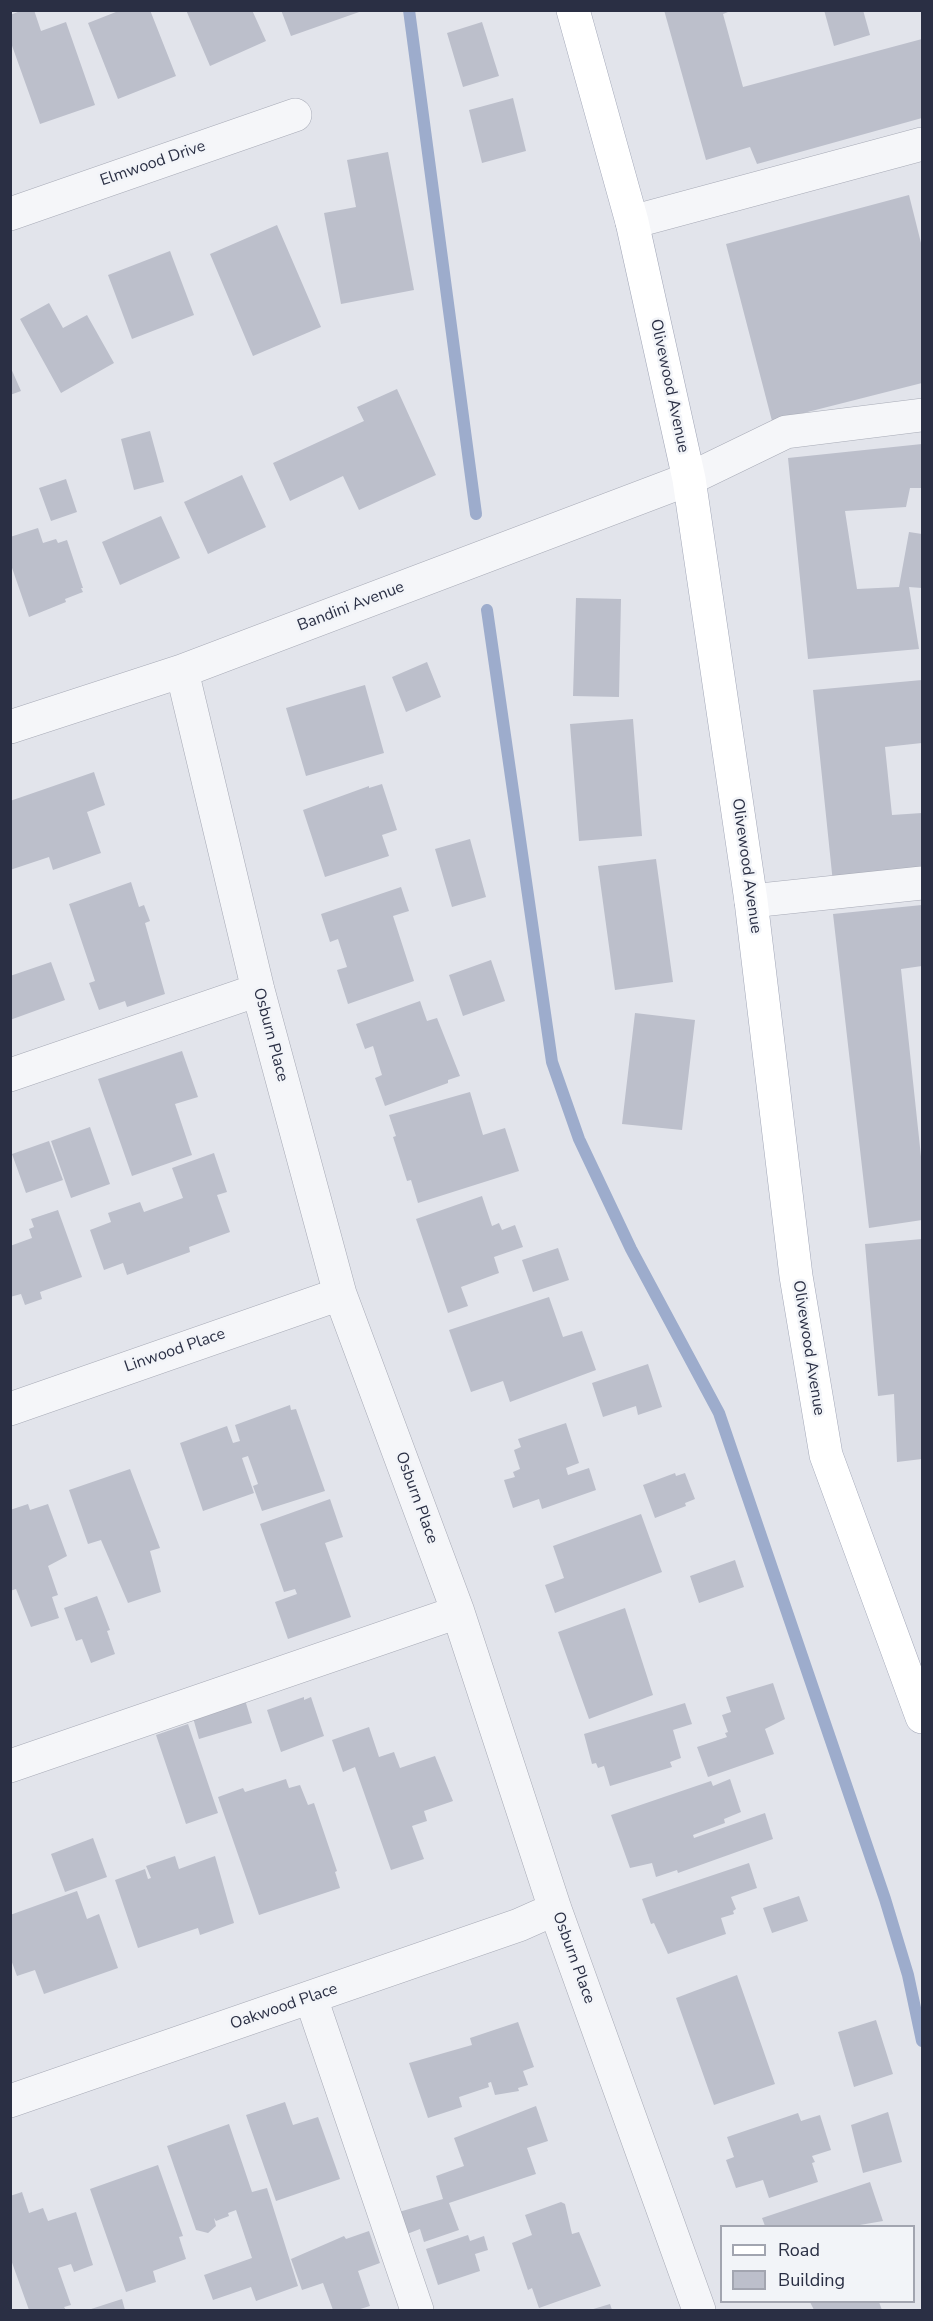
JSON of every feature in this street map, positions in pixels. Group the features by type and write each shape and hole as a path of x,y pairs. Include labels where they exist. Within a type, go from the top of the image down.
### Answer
{"main road":[{"name":"Olivewood Avenue","path":"573,10 632,222 689,479 751,901 796,1276 826,1455 922,1717"}],"street":[{"name":"Elmwood Drive","path":"10,214 295,115"},
{"path":"632,222 922,144"},
{"name":"Bandini Avenue","path":"10,727 182,671 689,479 786,432 922,415"},
{"name":"Osburn Place","path":"182,671 258,990 340,1294 458,1612 555,1909 699,2310"},
{"path":"751,901 922,884"},
{"path":"10,1075 258,990"},
{"name":"Linwood Place","path":"10,1409 340,1294"},
{"path":"10,1766 458,1612"},
{"name":"Oakwood Place","path":"10,2101 519,1925 555,1909"},
{"path":"311,1998 417,2310"}],"building":[{"path":"23,10 34,10 41,31 66,22 95,105 40,124 10,40 10,15"},
{"path":"121,10 150,10 176,76 118,99 88,23"},
{"path":"186,10 252,10 266,41 210,66"},
{"path":"281,10 362,10 362,11 291,36"},
{"path":"664,10 733,10 723,14 743,87 922,39 922,118 757,164 750,147 706,160"},
{"path":"824,10 863,10 870,35 834,46"},
{"path":"482,22 499,76 463,87 447,33"},
{"path":"513,98 526,151 482,163 469,110"},
{"path":"388,152 414,290 341,304 324,213 356,207 347,160"},
{"path":"909,195 922,247 922,383 772,421 726,244"},
{"path":"277,225 321,327 253,356 210,254"},
{"path":"170,251 194,315 132,339 108,275"},
{"path":"49,303 63,328 87,315 114,363 61,393 20,319"},
{"path":"10,366 21,391 10,395"},
{"path":"397,389 436,475 359,510 343,476 290,501 273,463 364,421 357,407"},
{"path":"150,431 164,482 134,490 121,439"},
{"path":"922,444 922,488 910,488 906,507 845,511 857,589 899,587 909,532 922,534 922,588 909,587 919,649 808,659 788,458"},
{"path":"242,475 266,527 208,554 184,502"},
{"path":"66,479 77,512 51,521 39,488"},
{"path":"161,516 180,558 120,585 102,542"},
{"path":"38,528 43,543 56,539 58,543 67,540 83,592 65,599 66,602 29,617 10,562 10,537"},
{"path":"576,598 621,599 619,697 573,696"},
{"path":"427,662 441,697 406,712 392,677"},
{"path":"922,680 922,743 885,747 892,815 922,813 922,871 833,883 813,690"},
{"path":"365,685 384,753 306,776 286,708"},
{"path":"633,719 642,836 579,841 570,724"},
{"path":"94,772 105,805 87,812 101,853 53,870 49,857 10,870 10,801"},
{"path":"382,784 397,830 382,835 389,856 325,877 303,810 369,786 369,788"},
{"path":"470,839 486,897 452,907 435,849"},
{"path":"656,859 673,982 615,990 598,866"},
{"path":"131,882 139,907 144,905 150,921 145,923 165,994 127,1007 125,1001 99,1010 89,983 95,981 69,904"},
{"path":"401,887 409,911 393,916 414,981 348,1004 337,970 347,967 338,939 330,942 321,914"},
{"path":"922,905 922,966 901,969 922,1166 922,1220 869,1228 833,914"},
{"path":"491,960 505,1001 463,1016 449,975"},
{"path":"51,962 65,1000 10,1020 10,976"},
{"path":"420,1001 427,1021 437,1018 460,1076 448,1080 448,1083 385,1106 375,1078 382,1075 373,1046 365,1049 356,1024"},
{"path":"635,1013 695,1020 682,1130 622,1124"},
{"path":"182,1051 198,1097 175,1104 192,1155 132,1176 98,1079"},
{"path":"470,1092 483,1135 505,1128 519,1171 418,1203 411,1180 407,1181 393,1137 396,1136 389,1115"},
{"path":"90,1127 110,1184 71,1198 51,1141"},
{"path":"49,1141 63,1180 26,1193 12,1154"},
{"path":"214,1153 227,1192 217,1195 230,1232 189,1247 190,1252 127,1275 123,1263 104,1270 90,1230 111,1222 108,1213 140,1202 144,1212 183,1198 172,1168"},
{"path":"482,1196 492,1226 499,1223 502,1230 515,1225 523,1247 494,1257 499,1273 461,1287 468,1306 448,1313 416,1219"},
{"path":"58,1210 82,1277 40,1292 42,1299 25,1305 21,1294 10,1297 10,1246 32,1238 29,1229 34,1227 31,1219"},
{"path":"922,1239 922,1459 897,1462 894,1394 878,1396 865,1244"},
{"path":"558,1248 569,1280 533,1292 522,1260"},
{"path":"549,1297 563,1337 582,1331 596,1370 510,1402 503,1381 471,1392 449,1330"},
{"path":"648,1364 662,1407 638,1415 636,1406 603,1417 592,1383"},
{"path":"290,1405 291,1410 296,1409 325,1491 262,1511 253,1486 258,1484 248,1456 242,1458 254,1493 203,1511 180,1443 227,1426 233,1443 240,1441 235,1425"},
{"path":"566,1423 579,1463 566,1468 568,1475 589,1468 596,1490 542,1509 539,1499 513,1508 504,1480 515,1477 513,1472 520,1469 514,1450 521,1447 518,1439"},
{"path":"130,1469 160,1548 150,1551 161,1592 128,1603 101,1540 88,1544 69,1490"},
{"path":"675,1473 676,1476 685,1473 695,1499 685,1503 686,1506 655,1518 643,1485"},
{"path":"330,1499 343,1537 325,1543 351,1617 288,1639 275,1602 297,1594 295,1589 284,1592 260,1524"},
{"path":"28,1504 30,1510 48,1504 67,1556 48,1566 58,1595 52,1597 59,1618 31,1627 16,1589 10,1591 10,1510"},
{"path":"641,1514 662,1572 555,1613 545,1585 564,1578 553,1546"},
{"path":"735,1560 744,1587 699,1603 690,1576"},
{"path":"97,1596 110,1630 107,1631 115,1654 91,1663 82,1639 76,1641 64,1608"},
{"path":"625,1608 653,1695 589,1719 558,1632"},
{"path":"773,1683 785,1719 765,1729 774,1754 708,1777 697,1747 727,1737 725,1733 728,1732 722,1715 731,1712 726,1697"},
{"path":"242,1690 252,1723 199,1739 190,1707"},
{"path":"304,1697 304,1700 311,1697 324,1736 281,1752 267,1710"},
{"path":"685,1703 692,1724 673,1730 681,1758 670,1762 672,1767 610,1786 604,1766 598,1768 596,1763 592,1764 584,1734"},
{"path":"188,1724 218,1813 186,1824 156,1735"},
{"path":"369,1727 379,1757 394,1752 400,1768 435,1756 453,1801 424,1811 427,1821 412,1826 424,1859 391,1870 355,1767 343,1772 332,1740"},
{"path":"286,1779 289,1788 300,1785 308,1805 314,1803 337,1871 335,1872 340,1888 259,1915 218,1797 243,1788 245,1792"},
{"path":"730,1779 741,1812 724,1819 725,1823 693,1835 694,1838 765,1813 773,1839 678,1873 677,1870 656,1877 652,1863 630,1868 611,1815 711,1781 713,1786"},
{"path":"93,1838 107,1877 65,1892 51,1854"},
{"path":"175,1856 179,1869 215,1856 234,1923 200,1935 198,1928 138,1948 115,1880 145,1869 148,1879 151,1878 146,1866"},
{"path":"749,1863 757,1888 731,1897 736,1909 733,1911 734,1914 721,1918 726,1934 668,1954 654,1923 651,1924 642,1899"},
{"path":"77,1891 87,1919 99,1914 118,1968 44,1994 35,1970 17,1976 10,1957 10,1915"},
{"path":"799,1896 808,1921 772,1933 763,1908"},
{"path":"737,1975 775,2084 714,2105 676,1998"},
{"path":"876,2020 893,2074 854,2087 838,2032"},
{"path":"518,2022 534,2067 523,2071 528,2085 518,2088 519,2091 495,2095 491,2082 488,2083 489,2087 459,2097 462,2107 428,2118 409,2063 472,2045 470,2038"},
{"path":"285,2102 293,2125 318,2117 340,2179 276,2201 246,2115"},
{"path":"536,2106 548,2141 527,2148 536,2174 449,2203 459,2230 424,2242 420,2229 407,2234 399,2212 443,2199 436,2176 464,2166 454,2138"},
{"path":"888,2112 902,2162 863,2173 851,2125"},
{"path":"798,2113 801,2121 820,2115 831,2150 812,2156 818,2182 769,2198 763,2180 736,2188 726,2160 734,2157 727,2137"},
{"path":"229,2124 252,2192 267,2188 298,2286 256,2301 251,2287 213,2300 204,2275 252,2258 236,2210 228,2213 229,2216 216,2221 214,2218 216,2226 208,2233 196,2230 167,2146"},
{"path":"158,2165 183,2236 179,2237 186,2259 153,2271 156,2282 126,2292 90,2189"},
{"path":"870,2182 883,2221 860,2225 765,2225 762,2218"},
{"path":"22,2192 29,2213 43,2208 48,2221 76,2212 93,2265 74,2272 71,2264 58,2268 71,2305 64,2307 66,2310 29,2310 10,2257 10,2196"},
{"path":"561,2202 565,2204 572,2234 579,2232 601,2286 539,2308 532,2288 528,2290 512,2243 532,2235 525,2215"},
{"path":"369,2231 380,2263 358,2271 370,2306 357,2310 333,2310 323,2283 302,2290 291,2259 344,2236 346,2239"},
{"path":"468,2235 470,2241 484,2236 488,2250 475,2254 480,2271 438,2285 426,2249"},
{"path":"122,2299 125,2310 88,2310"},
{"path":"810,2303 879,2303 882,2310 814,2310"},
{"path":"610,2304 612,2310 590,2310"}],"waterway":[{"path":"409,10 476,514"},
{"path":"487,610 552,1062 579,1139 631,1249 719,1413 885,1899 908,1975 922,2041"}]}
